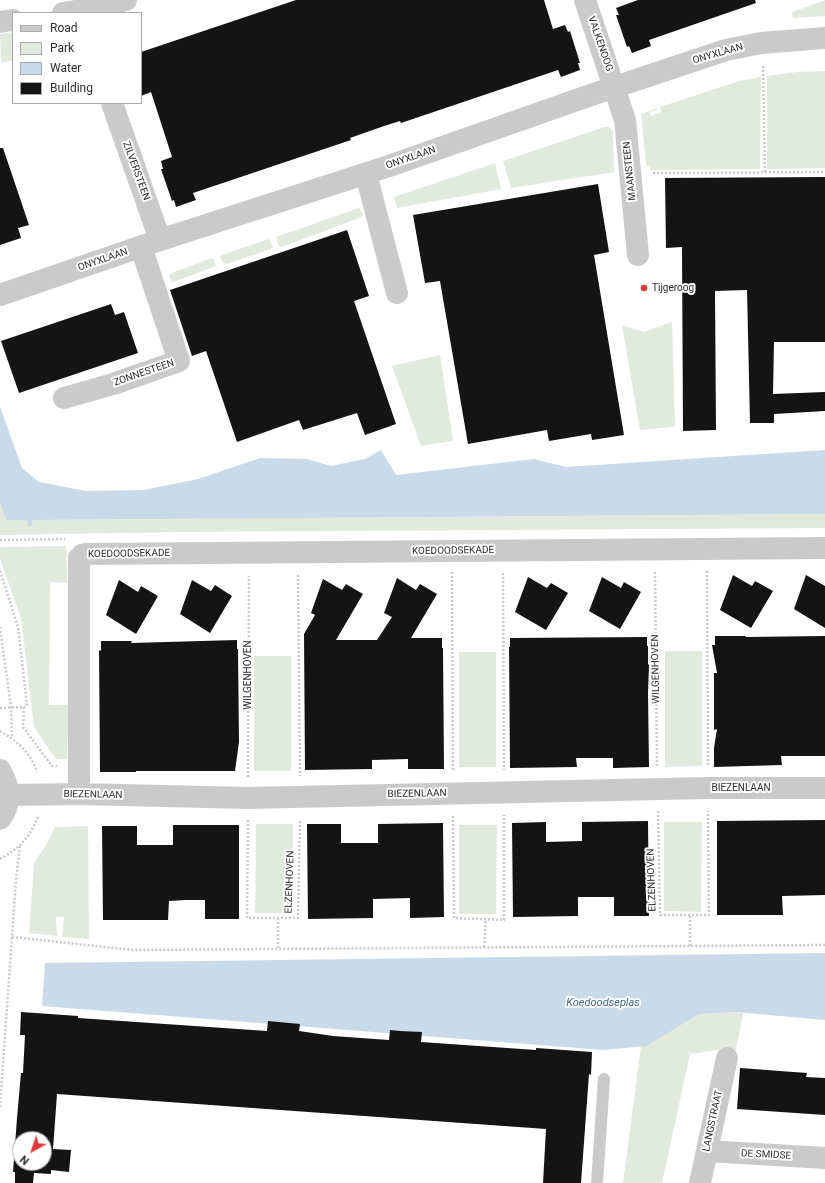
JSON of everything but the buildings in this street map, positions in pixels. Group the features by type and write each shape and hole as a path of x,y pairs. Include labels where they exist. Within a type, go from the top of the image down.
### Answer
{"street":[{"path":"76,12 126,0"},
{"name":"VALKENOOG","path":"585,0 615,88"},
{"path":"0,22 12,20"},
{"name":"ONYXLAAN","path":"0,295 151,243 366,174 726,50 761,42 825,38"},
{"name":"MAANSTEEN","path":"615,88 624,120 638,255"},
{"name":"ZILVERSTEEN","path":"112,104 151,243"},
{"path":"366,174 398,293"},
{"name":"ZONNESTEEN","path":"64,398 113,384 179,361 151,243"},
{"name":"KOEDOODSEKADE","path":"79,763 78,606 79,558 82,555 249,552 825,548"},
{"path":"79,763 79,794"},
{"path":"0,770 8,785 9,795 8,805 4,815 0,819"},
{"name":"BIEZENLAAN","path":"9,795 79,794 248,798 708,788 825,788"},
{"name":"LANGSTRAAT","path":"700,1183 727,1058"},
{"name":"DE SMIDSE","path":"707,1151 825,1158"}],"lane":[{"path":"597,1183 604,1079"}],"path":[{"path":"761,42 764,76 765,174"},
{"path":"630,173 765,174 825,172"},
{"name":"WILGENHOVEN","path":"655,549 657,789"},
{"path":"707,549 708,788"},
{"path":"452,551 454,918 504,920 503,550"},
{"name":"WILGENHOVEN","path":"248,798 249,552"},
{"path":"298,552 300,797"},
{"path":"0,571 19,633 26,704 24,707 23,727 52,766 79,763"},
{"path":"0,627 11,707 12,738 0,731"},
{"path":"0,708 24,707"},
{"name":"ELZENHOVEN","path":"657,789 660,915 708,915 708,788"},
{"name":"ELZENHOVEN","path":"248,798 247,918 298,918 300,797"},
{"path":"0,1108 20,846"},
{"path":"690,915 690,946"},
{"path":"278,918 278,948"},
{"path":"484,947 486,919"},
{"path":"12,937 133,950 825,945"}],"green space":[{"path":"825,0 825,16 793,18 792,12"},
{"path":"12,32 12,60 1,63 0,34"},
{"path":"825,71 825,168 767,169 767,76 797,72"},
{"path":"761,77 760,169 652,170 646,164 641,114 657,108 657,110 650,112 651,116 661,112 660,107 740,81"},
{"path":"604,127 609,127 613,131 614,172 511,188 503,161"},
{"path":"495,163 501,189 397,208 394,197"},
{"path":"359,208 363,214 362,217 282,247 279,246 276,237"},
{"path":"268,239 270,240 273,248 227,264 223,263 220,256"},
{"path":"213,258 216,266 172,282 169,276 171,273"},
{"path":"672,322 675,425 673,427 640,430 622,325 644,332"},
{"path":"440,355 453,441 421,446 392,366"},
{"path":"0,503 6,520 27,520 28,525 32,526 33,520 825,514 825,528 179,532 0,535"},
{"path":"66,546 67,583 50,582 49,705 69,705 67,759 56,759 34,727 21,618 0,559 0,547"},
{"path":"665,651 702,651 702,766 665,767"},
{"path":"459,652 496,652 496,767 459,767"},
{"path":"254,656 291,656 291,771 254,771"},
{"path":"664,822 702,822 701,912 664,911"},
{"path":"256,824 293,824 293,913 255,913"},
{"path":"459,825 497,825 496,914 459,914"},
{"path":"88,826 89,939 62,937 64,917 56,917 57,936 29,933 34,863 46,845 55,827"},
{"path":"743,1013 736,1050 724,1049 690,1054 662,1183 623,1183 641,1046 647,1046 701,1014"}],"water":[{"path":"0,407 22,468 39,482 86,491 144,490 198,479 260,458 307,459 331,466 365,459 381,450 396,475 534,459 566,467 825,450 825,514 33,520 32,526 28,526 27,520 6,520 0,503"},
{"name":"Koedoodseplas","path":"825,953 825,1020 735,1012 701,1014 647,1046 603,1050 42,1006 45,963"}],"place":[{"name":"Tijgeroog","path":"644,288"}]}
